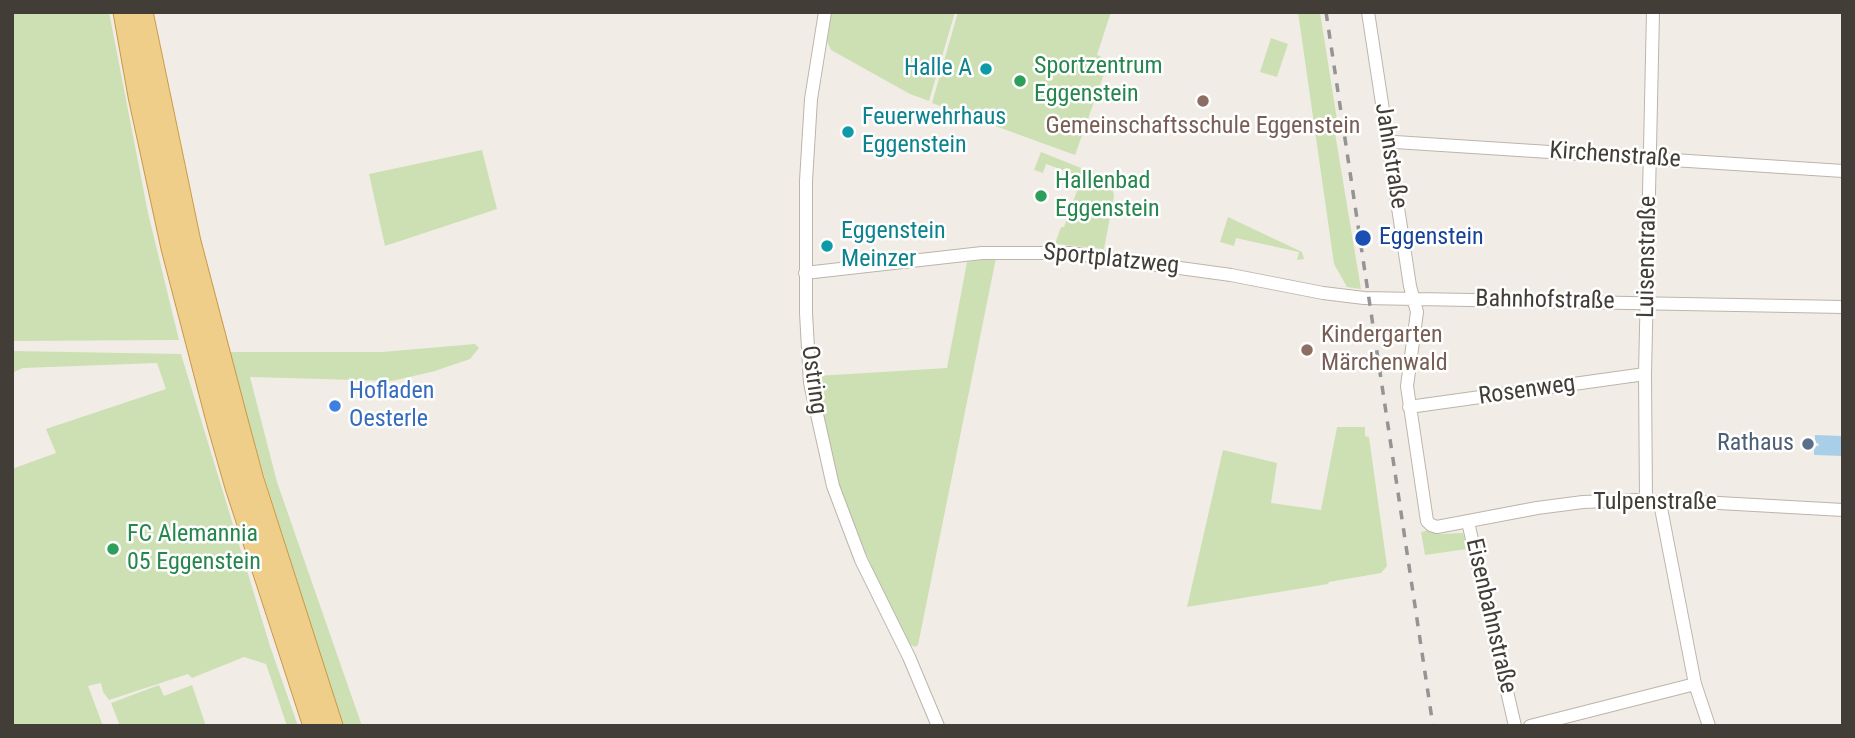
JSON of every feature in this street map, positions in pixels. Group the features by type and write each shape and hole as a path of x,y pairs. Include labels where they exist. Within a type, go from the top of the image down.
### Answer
{"highway":[{"path":"124,12 172,248 218,424 314,726"},
{"path":"142,12 190,242 253,481 332,726"}],"street":[{"name":"Ostring","path":"825,12 811,99 806,181 805,273 810,383 834,486 861,560 909,657 938,726"},
{"name":"Jahnstraße","path":"1368,12 1410,286 1415,299"},
{"name":"Luisenstraße","path":"1653,12 1645,374 1653,502 1695,684 1709,726"},
{"name":"Kirchenstraße","path":"1388,144 1408,143 1843,171"},
{"name":"Sportplatzweg","path":"805,273 982,253 1070,253 1219,273 1323,293 1364,298 1415,299"},
{"name":"Bahnhofstraße","path":"1415,299 1843,307"},
{"name":"Eisenbahnstraße","path":"1415,299 1417,312 1407,386 1427,521 1437,527 1468,522 1515,726"},
{"name":"Rosenweg","path":"1409,407 1645,374"},
{"name":"Tulpenstraße","path":"1468,522 1583,502 1701,502 1843,510"},
{"path":"1531,726 1695,684"}],"green space":[{"path":"12,12 109,12 148,213 179,340 12,341"},
{"path":"831,12 955,12 929,101 910,94 831,50 826,39"},
{"name":"Sportzentrum Eggenstein","path":"958,12 1111,12 1097,55 1109,60 1075,155 932,103"},
{"path":"1298,12 1320,12 1338,126 1335,133 1361,289 1347,287 1334,264"},
{"path":"1271,38 1288,44 1277,77 1260,72"},
{"path":"482,150 497,209 385,246 369,174"},
{"path":"1041,152 1111,180 1114,196 1104,249 1055,244 1082,177 1046,164 1043,173 1034,170"},
{"path":"1228,217 1302,252 1304,259 1297,260 1299,252 1236,238 1234,246 1220,242"},
{"path":"996,258 918,645 915,647 907,643 845,503 831,458 816,376 947,368 967,262"},
{"path":"475,344 479,348 470,359 392,381 250,377 277,482 362,726 343,726 267,486 228,352 382,352"},
{"name":"FC Alemannia 05 Eggenstein","path":"12,351 181,354 270,646 298,726 287,726 266,664 244,657 192,678 188,674 109,700 101,683 88,686 103,726 12,726 12,469 56,453 46,429 166,389 157,363 23,368 12,373"},
{"path":"1337,427 1365,427 1365,436 1369,437 1387,566 1381,573 1328,584 1187,607 1223,450 1277,463 1271,503 1321,510"},
{"path":"1429,530 1441,534 1463,533 1467,549 1425,555 1421,532"},
{"path":"159,685 164,696 192,685 206,726 120,726 111,703"}],"water":[{"path":"1815,435 1843,436 1843,456 1814,455 1814,446 1819,446 1815,443"}],"railway":[{"path":"1326,12 1433,726"}],"place":[{"name":"Halle A","path":"986,69"},
{"name":"Sportzentrum Eggenstein","path":"1020,81"},
{"name":"Gemeinschaftsschule Eggenstein","path":"1203,101"},
{"name":"Feuerwehrhaus Eggenstein","path":"848,132"},
{"name":"Hallenbad Eggenstein","path":"1041,196"},
{"name":"Eggenstein","path":"1363,238"},
{"name":"Eggenstein Meinzer","path":"827,246"},
{"name":"Kindergarten Märchenwald","path":"1307,350"},
{"name":"Hofladen Oesterle","path":"335,406"},
{"name":"Rathaus","path":"1808,444"},
{"name":"FC Alemannia 05 Eggenstein","path":"113,549"}]}
